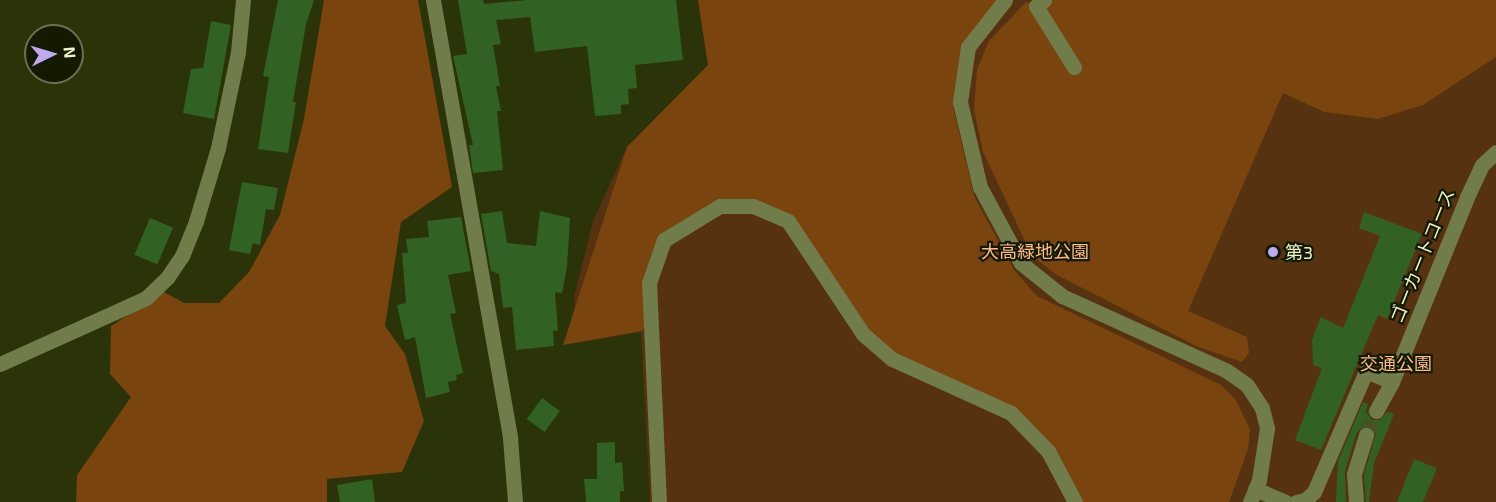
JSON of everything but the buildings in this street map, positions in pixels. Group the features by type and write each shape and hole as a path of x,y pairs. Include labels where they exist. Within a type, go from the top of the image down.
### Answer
{"street":[{"path":"0,364 146,298 167,278 182,256 196,221 218,148 238,52 243,0"},
{"path":"434,0 510,438 514,502"},
{"path":"1005,0 968,47 960,102 980,187 1021,263 1062,296 1227,371 1247,385 1262,408 1267,428 1253,495 1285,502"},
{"path":"1044,0 1036,6 1074,67"},
{"name":"ゴーカートコース","path":"1376,411 1392,382 1467,197 1482,165 1496,152"},
{"path":"659,502 649,326 649,284 655,257 664,240 720,206 753,206 788,220 862,334 892,359 1011,413 1048,451 1075,502"},
{"path":"1296,502 1305,500 1314,492 1366,371 1392,382"},
{"path":"1356,502 1354,474 1366,435"}],"green space":[{"path":"324,0 418,0 452,187 401,222 385,326 405,354 424,421 402,472 327,479 327,502 76,502 77,475 131,397 110,374 111,326 164,292 184,303 219,303 249,272 280,215 304,119"},
{"name":"大高緑地公園","path":"698,0 1496,0 1496,502 650,502 641,332 577,343 574,297 593,221 627,147 708,65"},
{"path":"698,0 998,0 963,46 953,107 974,196 1014,270 1037,296 1221,385 1236,400 1250,430 1248,449 1229,502 1075,502 1011,413 923,375 863,334 788,221 720,206 688,223 655,257 649,326 641,331 563,345 627,147 708,65"},
{"path":"1044,0 1496,0 1496,57 1423,105 1378,119 1324,112 1283,93 1188,311 1247,337 1249,353 1242,362 1196,346 1057,275 1032,256 983,152 974,110 977,69 989,41 1026,2 1036,5"}],"tunnel":[{"path":"1366,435 1376,411"}],"place":[{"name":"第3","path":"1273,252"}],"park label":[{"name":"交通公園","path":"1396,363"}]}
